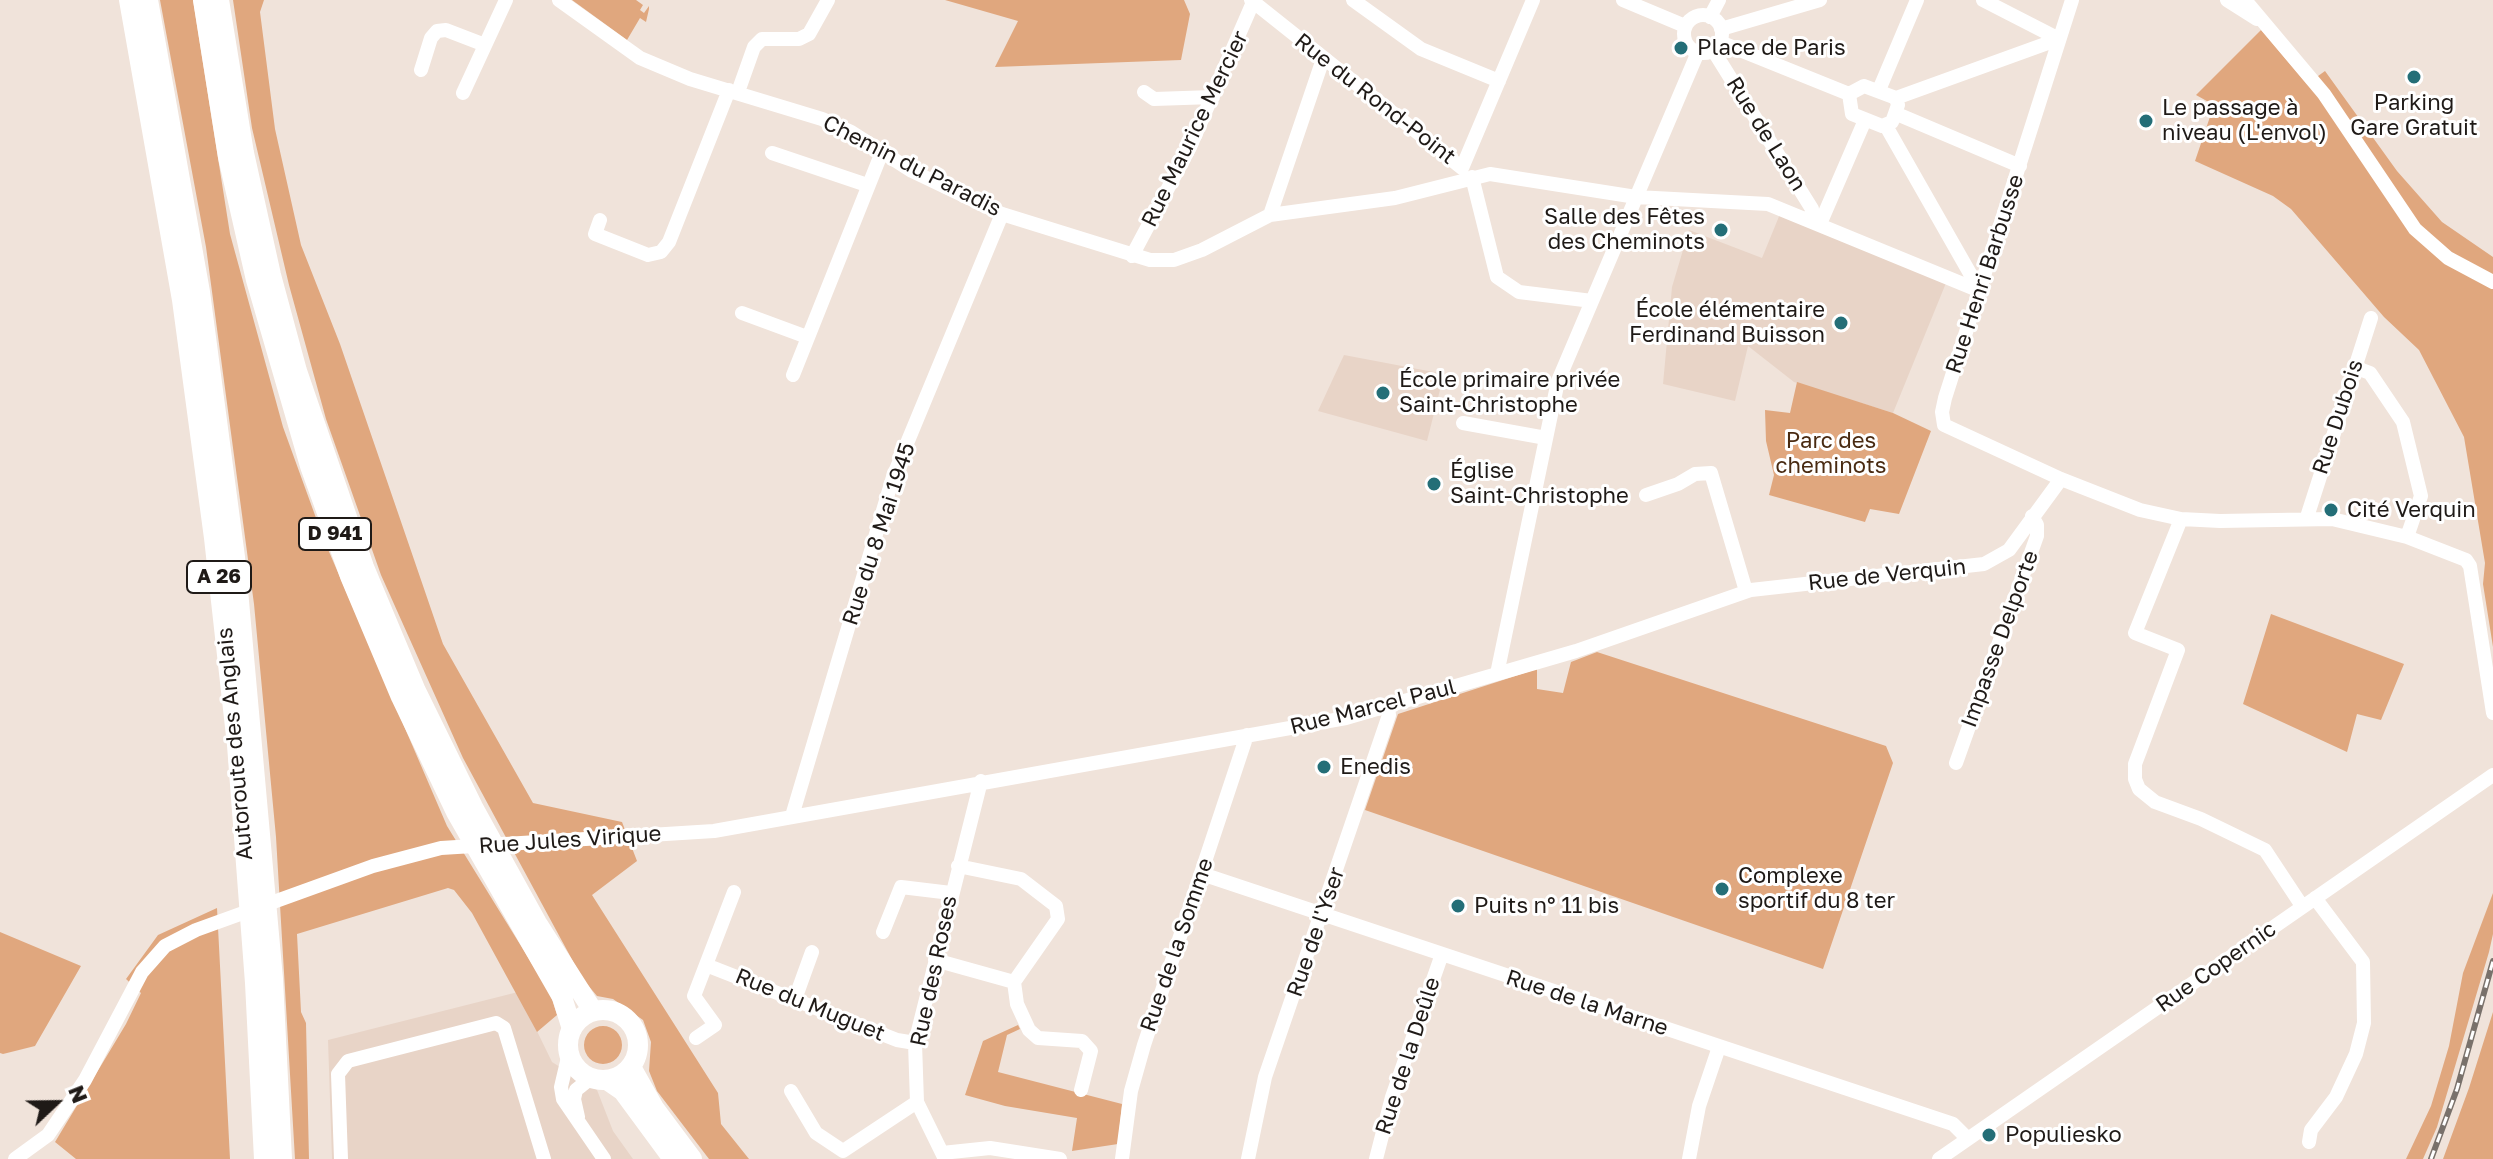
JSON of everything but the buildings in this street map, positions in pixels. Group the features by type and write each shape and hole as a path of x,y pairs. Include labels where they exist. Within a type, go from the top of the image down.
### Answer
{"highway":[{"name":"Autoroute des Anglais","path":"129,0 182,300 214,538 240,793 264,1159"},
{"name":"Autoroute des Anglais","path":"148,0 200,292 235,557 272,964 282,1159"},
{"name":"D 941","path":"203,0 228,157 256,280 310,466 350,576 401,697 456,812 562,997 572,1029"},
{"name":"D 941","path":"219,0 244,153 271,275 301,384 364,567 416,691 473,807 537,923 593,1011"},
{"path":"599,1079 631,1067 639,1046 633,1025 615,1012 593,1011 572,1029 569,1053 581,1072 623,1091 673,1159"},
{"path":"631,1067 654,1108 692,1159"}],"street":[{"path":"463,93 506,0"},
{"name":"Chemin du Paradis","path":"559,0 640,58 690,79 822,119 912,171 1002,214 1132,256 1174,260 1270,215 1395,198 1467,175 1499,175 1636,197 1768,204 1980,291"},
{"path":"600,220 595,234 648,255 656,255 666,247 754,47 768,36 791,39 809,34 828,0"},
{"path":"1353,0 1421,49 1499,81"},
{"path":"1533,0 1499,81 1467,175 1497,277 1519,292 1592,301"},
{"path":"1623,0 1685,26"},
{"path":"1497,674 1558,381 1636,197 1713,43 1710,17 1719,0"},
{"path":"1685,26 1687,45 1713,43 1820,0"},
{"path":"1879,90 1917,0"},
{"path":"1983,0 2059,39"},
{"name":"Rue Henri Barbusse","path":"2061,479 1944,425 1942,412 2072,0"},
{"path":"2227,0 2260,21"},
{"path":"2245,0 2260,21 2297,58 2324,94 2393,201 2415,229 2448,258 2493,282"},
{"name":"Rue du Rond-Point","path":"1253,1 1467,175"},
{"name":"Rue Maurice Mercier","path":"1132,256 1213,97 1253,1"},
{"path":"1685,26 1699,15 1710,17"},
{"path":"421,70 431,38 441,30 485,45"},
{"path":"1713,43 1849,94 1864,86 1896,98 2059,39"},
{"name":"Rue de Laon","path":"1713,43 1812,209 1816,222"},
{"path":"1270,215 1323,59"},
{"path":"1144,92 1154,99 1213,97"},
{"path":"1849,94 1852,114 1865,120 1892,120 2020,166"},
{"path":"1896,98 1892,120 1980,291"},
{"path":"1816,222 1865,120"},
{"path":"793,375 882,152"},
{"path":"772,153 867,185"},
{"name":"Rue du 8 Mai 1945","path":"792,816 893,477 1002,214"},
{"path":"742,313 807,337"},
{"name":"Rue Dubois","path":"2307,517 2371,318"},
{"path":"2354,367 2370,373 2403,422 2421,496 2407,537"},
{"path":"1463,423 1546,438"},
{"path":"1646,495 1678,484 1695,474 1711,473 1746,591"},
{"path":"2061,479 2140,510 2181,519 2307,517 2364,524 2466,560 2470,566 2493,713"},
{"name":"Rue de Verquin","path":"1497,674 1576,651 1746,591 1984,564 2009,550 2061,479"},
{"name":"Impasse Delporte","path":"1956,763 2037,536 2037,525 2032,516"},
{"path":"2181,519 2135,633 2178,650 2135,764 2135,779 2139,789 2155,802 2189,814 2265,850 2363,962 2364,1023 2356,1054 2336,1097 2311,1130 2309,1142"},
{"name":"Rue Marcel Paul","path":"1247,735 1388,708 1497,674"},
{"name":"Rue de l'Yser","path":"1248,1159 1265,1077 1389,715 1388,708"},
{"name":"Rue Jules Virique","path":"15,1159 48,1135 85,1080 153,957 178,938 373,866 441,848 714,831 1247,735"},
{"name":"Rue de la Somme","path":"1122,1159 1131,1091 1139,1061 1247,735"},
{"name":"Rue Copernic","path":"1939,1159 2493,775"},
{"name":"Rue des Roses","path":"944,1156 917,1102 915,1043 981,781"},
{"path":"958,866 1021,879 1056,906 1058,919 1014,982 1017,1004 1029,1030 1038,1038 1082,1041 1091,1051 1081,1090"},
{"name":"Rue de la Marne","path":"1202,874 1953,1124 1968,1139"},
{"path":"883,932 901,887 951,893"},
{"path":"696,1038 715,1025 694,996 734,892"},
{"path":"795,999 812,952"},
{"name":"Rue de la Deûle","path":"1376,1159 1392,1097 1442,954"},
{"path":"935,960 1014,982"},
{"name":"Rue du Muguet","path":"706,965 897,1040 915,1043"},
{"path":"341,1159 338,1074 348,1061 496,1023 504,1028 544,1159"},
{"path":"1689,1159 1699,1106 1719,1047"},
{"path":"569,1053 561,1087 570,1112 604,1159"},
{"path":"589,1159 574,1099 576,1090 599,1079"},
{"path":"791,1091 816,1133 843,1151 917,1102"},
{"path":"944,1156 990,1148 1060,1159"}],"shaded area":[{"name":"École élémentaire Ferdinand Buisson","path":"1780,214 1946,283 1893,413 1794,382 1748,346 1735,401 1663,384 1672,287 1689,230 1762,258"},
{"name":"École primaire privée Saint-Christophe","path":"1344,355 1444,374 1427,441 1318,411"},
{"path":"518,992 552,1062 597,1090 613,1131 633,1159 332,1159 328,1040"}],"green space":[{"path":"160,0 193,0 230,234 283,427 324,540 447,826 550,993 557,1015 537,1032 472,913 454,890 448,888 297,934 301,1012 306,1023 309,1159 295,1159 276,837 254,604 206,247"},
{"path":"233,0 264,0 260,12 275,129 301,245 340,344 443,644 533,803 622,822 637,861 592,895 718,1093 721,1124 749,1159 709,1159 657,1091 649,1071 651,1042 643,1020 613,999 597,996 582,978 463,758 381,575 326,419 289,285 252,128"},
{"path":"572,0 636,0 643,5 640,10 644,13 649,6 649,9 646,22 640,18 627,40"},
{"path":"945,0 1184,0 1190,14 1181,60 995,67 1018,21"},
{"path":"2261,30 2307,84 2325,71 2397,171 2442,222 2493,257 2493,647 2483,584 2485,563 2464,437 2419,350 2384,317 2291,209 2273,196 2195,161 2214,105 2196,95"},
{"name":"Parc des cheminots","path":"1797,382 1893,413 1931,431 1899,514 1870,509 1865,522 1769,495 1774,475 1766,441 1765,410 1790,413"},
{"path":"2271,614 2404,664 2381,720 2357,714 2347,752 2243,704"},
{"name":"Complexe sportif du 8 ter","path":"1597,652 1886,746 1893,763 1823,969 1365,810 1398,714 1537,669 1537,689 1563,693 1571,662"},
{"path":"2493,893 2493,934 2489,952 2437,1127 2423,1159 2406,1159 2431,1106 2449,1046 2463,973"},
{"path":"217,908 230,1159 76,1159 55,1142 126,1024 141,993 126,979 158,935"},
{"path":"0,932 81,966 35,1046 3,1054 0,1053"},
{"path":"2493,1012 2493,1159 2443,1159 2469,1088"},
{"path":"1018,1025 1020,1029 1007,1035 998,1072 1122,1104 1118,1144 1072,1151 1077,1118 1005,1106 965,1095 983,1041"},
{"path":"603,1026 616,1032 622,1045 616,1058 603,1064 590,1058 584,1045 590,1032"}],"railway":[{"path":"2431,1159 2457,1089 2493,961"}],"place":[{"name":"Place de Paris","path":"1681,48"},
{"name":"Parking Gare Gratuit","path":"2414,77"},
{"name":"Le passage à niveau (L'envol)","path":"2146,121"},
{"name":"Salle des Fêtes des Cheminots","path":"1721,230"},
{"name":"École élémentaire Ferdinand Buisson","path":"1841,323"},
{"name":"École primaire privée Saint-Christophe","path":"1383,393"},
{"name":"Église Saint-Christophe","path":"1434,484"},
{"name":"Cité Verquin","path":"2331,510"},
{"name":"Enedis","path":"1324,767"},
{"name":"Complexe sportif du 8 ter","path":"1722,889"},
{"name":"Puits n° 11 bis","path":"1458,906"},
{"name":"Populiesko","path":"1989,1135"}]}
